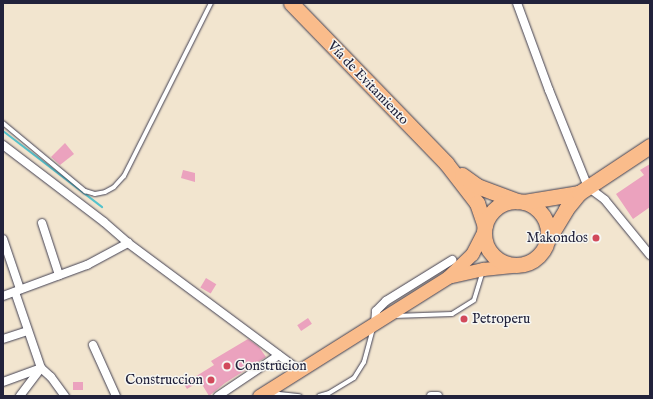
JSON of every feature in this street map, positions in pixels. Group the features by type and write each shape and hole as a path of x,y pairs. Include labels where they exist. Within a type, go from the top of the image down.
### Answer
{"highway":[{"name":"Vía de Evitamiento","path":"291,3 446,163 477,203 484,228"},
{"path":"584,190 520,202 506,203 496,208 489,216 484,228 484,240 493,256 501,262 519,265 534,259 545,247 556,224 584,190 650,146"},
{"name":"Vía de Evitamiento","path":"446,163 477,186 520,202"},
{"path":"520,202 534,207 542,215 546,225 547,236 545,247"}],"main road":[{"path":"262,394 448,276 472,254 484,228"},
{"path":"448,276 483,268 519,265"}],"street":[{"path":"517,3 584,190 605,200 650,255"},
{"path":"3,145 104,222 128,243 299,370"},
{"path":"42,223 59,275"},
{"path":"3,239 27,331 41,368 51,376 65,396"},
{"path":"3,296 87,265 128,243"},
{"path":"380,320 376,311 386,300 452,260"},
{"path":"3,339 27,331"},
{"path":"93,345 116,396"},
{"path":"218,396 279,355"},
{"path":"3,382 41,368"},
{"path":"20,396 41,368"},
{"path":"431,396 438,396"}],"lane":[{"path":"3,124 85,191 95,194 105,192 114,187 124,176 211,3"},
{"path":"319,396 329,393 354,378 364,362 380,320 452,314 474,300 483,268"},
{"path":"262,394 300,396"}],"building":[{"path":"65,143 74,154 60,165 51,157"},
{"path":"650,164 650,207 633,219 616,194 644,175 640,170"},
{"path":"183,170 195,173 195,182 181,178"},
{"path":"206,278 216,284 211,294 200,287"},
{"path":"308,318 312,324 301,331 297,325"},
{"path":"248,339 259,347 266,357 225,383 209,396 200,381 187,389 182,381 188,377 190,380 214,365 211,361"},
{"name":"Construccion","path":"73,382 83,382 83,390 73,390"}],"waterway":[{"path":"3,131 102,207"}],"place":[{"name":"Makondos","path":"596,238"},
{"name":"Petroperu","path":"464,319"},
{"name":"Construcion","path":"227,366"},
{"name":"Construccion","path":"211,380"}]}
